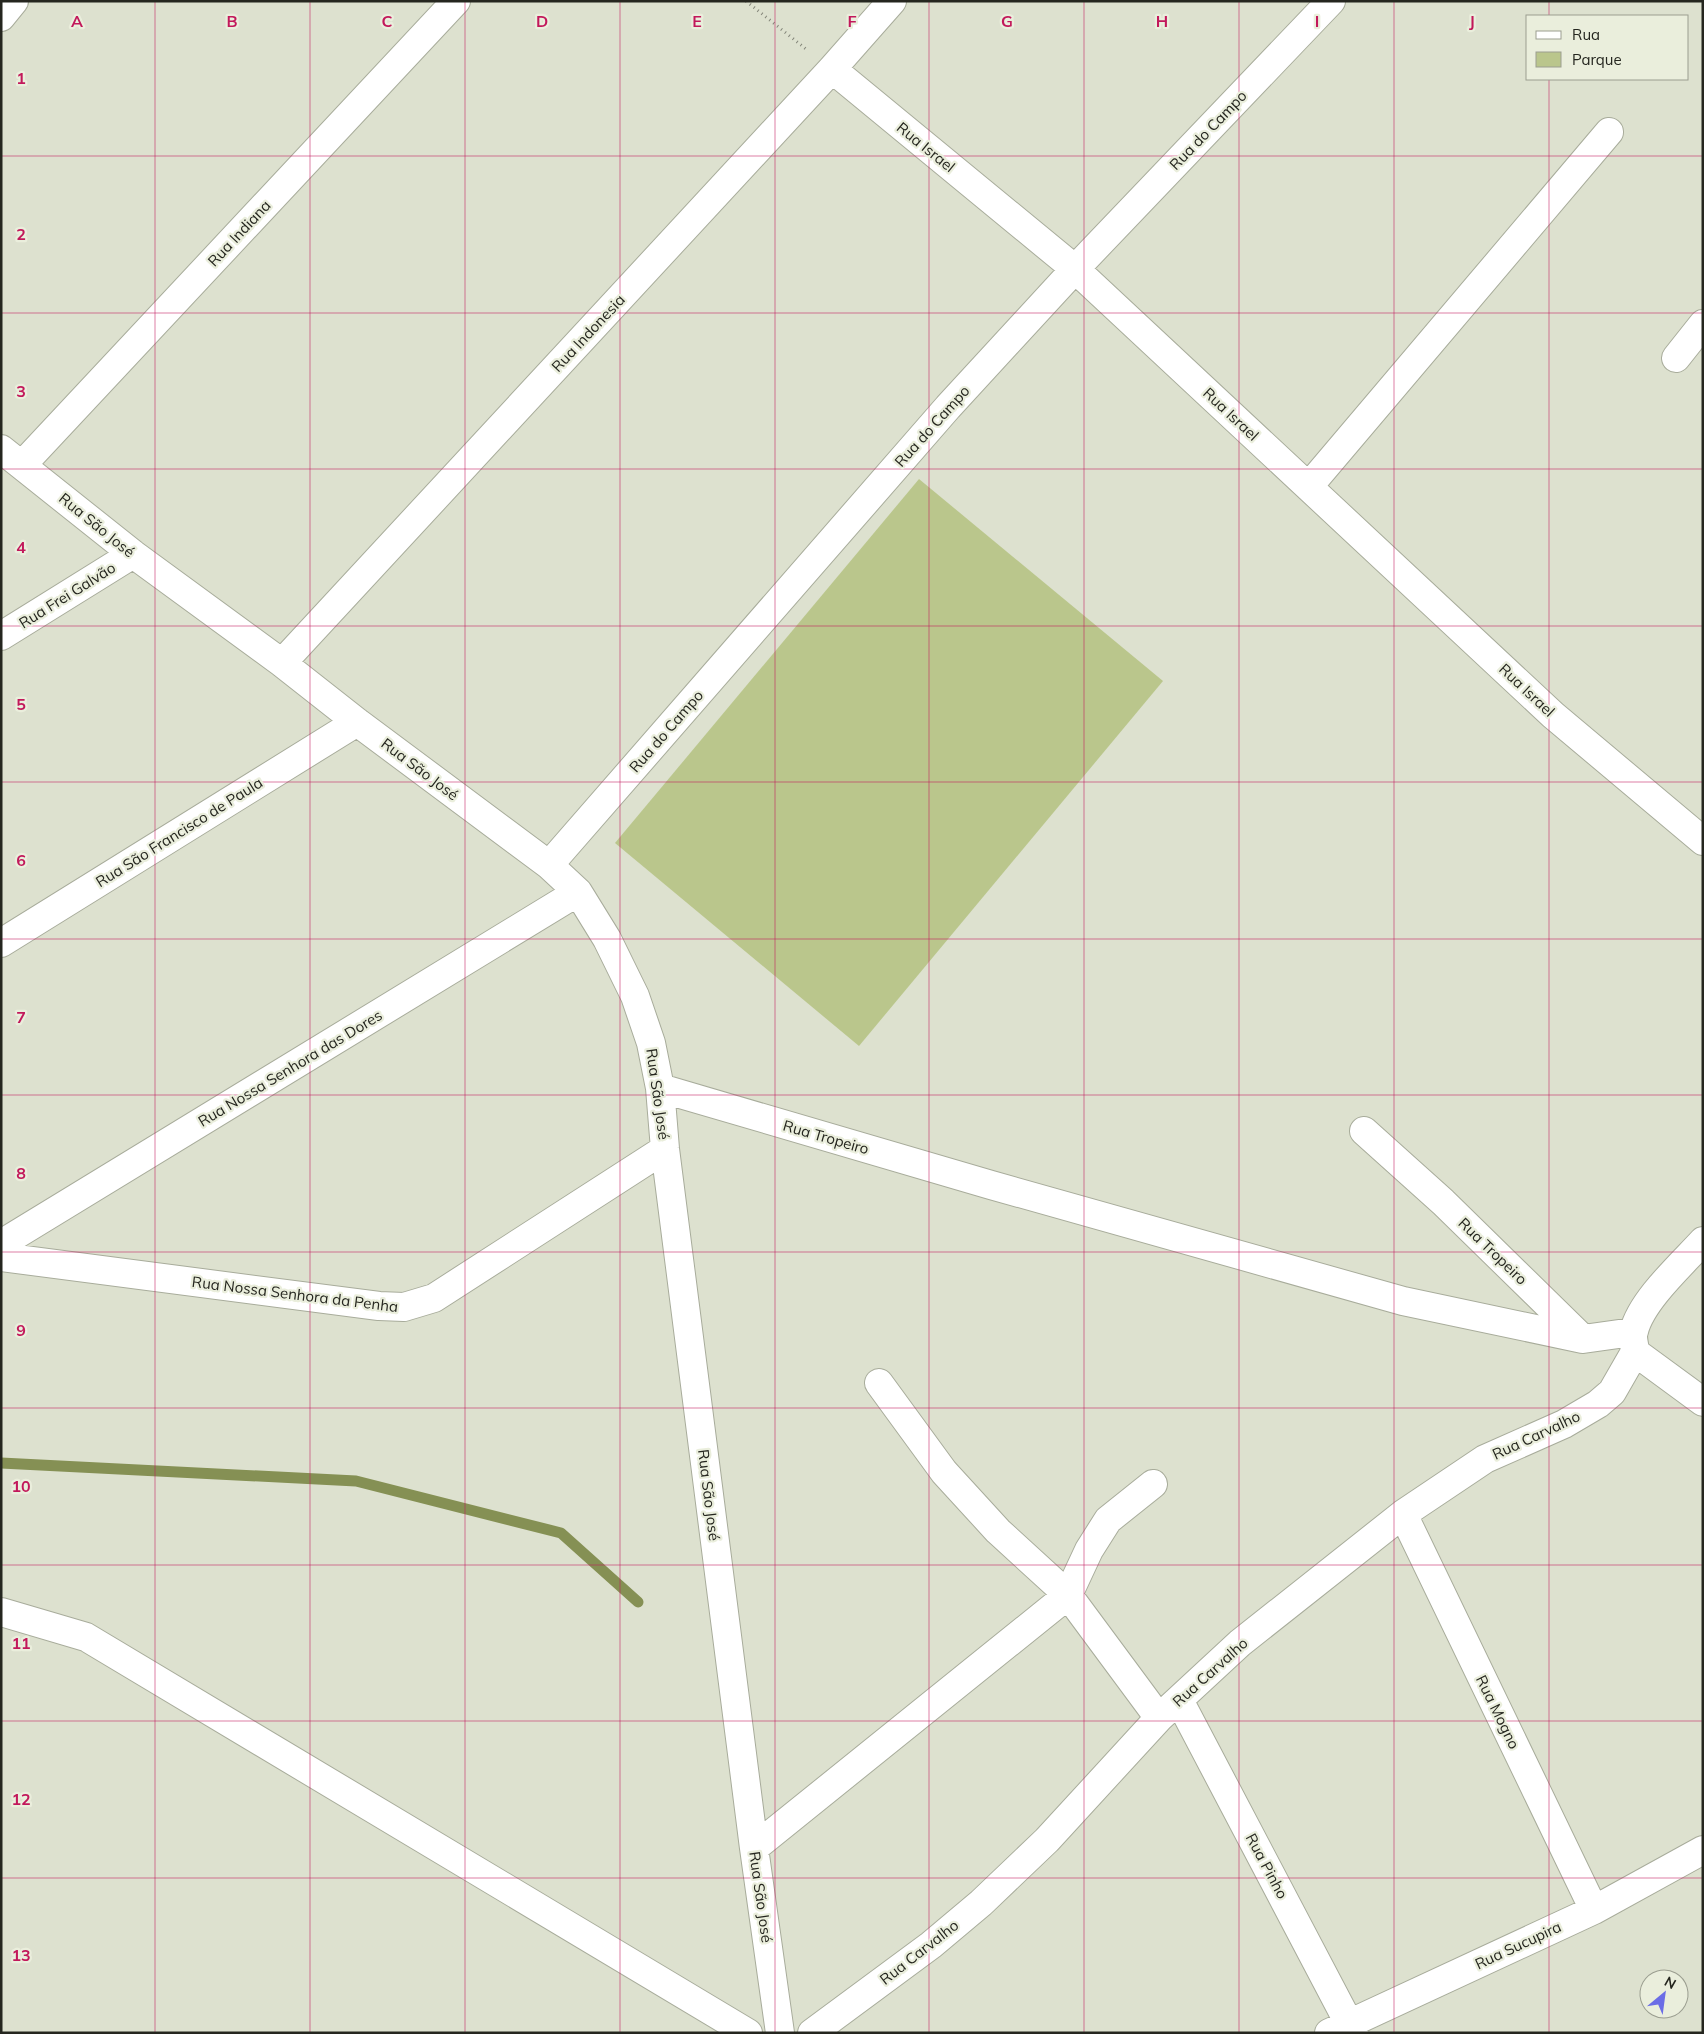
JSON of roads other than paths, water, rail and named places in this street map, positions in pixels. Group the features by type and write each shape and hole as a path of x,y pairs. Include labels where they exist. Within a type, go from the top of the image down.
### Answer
{"street":[{"path":"1,17 14,1"},
{"name":"Rua Indiana","path":"12,457 456,1"},
{"name":"Rua Indonesia","path":"282,663 832,70 892,1"},
{"name":"Rua do Campo","path":"549,865 941,414 1074,269 1331,1"},
{"name":"Rua Israel","path":"832,70 1074,269 1553,715 1703,840"},
{"path":"1309,486 1609,132"},
{"path":"1676,358 1703,324"},
{"name":"Rua São José","path":"12,457 133,554 282,663 357,722 549,865 578,892 607,940 635,996 651,1042 660,1088 665,1150 754,1848 780,2033"},
{"name":"Rua Frei Galvão","path":"1,636 133,554"},
{"name":"Rua São Francisco de Paula","path":"1,943 357,722"},
{"name":"Rua Nossa Senhora das Dores","path":"1,1244 578,892"},
{"name":"Rua Tropeiro","path":"660,1088 992,1185 1403,1301 1583,1339"},
{"name":"Rua Tropeiro","path":"1364,1131 1443,1202 1583,1339"},
{"name":"Rua Nossa Senhora da Penha","path":"1,1257 404,1308 434,1298 665,1150"},
{"name":"Rua Carvalho","path":"812,2033 931,1945 981,1902 1047,1840 1159,1718 1240,1644 1403,1514 1485,1459 1564,1424 1598,1404 1612,1392 1634,1342 1641,1311 1673,1273 1703,1242"},
{"path":"1583,1339 1634,1342 1703,1402"},
{"path":"878,1383 944,1472 998,1531 1068,1595 1159,1718"},
{"path":"754,1848 1068,1595 1089,1550 1108,1520 1153,1484"},
{"name":"Rua Mogno","path":"1403,1514 1594,1910"},
{"path":"1,1612 86,1637 748,2033"},
{"name":"Rua Pinho","path":"1179,1700 1344,2029"},
{"name":"Rua Sucupira","path":"1344,2029 1594,1910 1703,1850"}],"waterway":[{"path":"1,1463 356,1481 561,1533 638,1602"}]}
